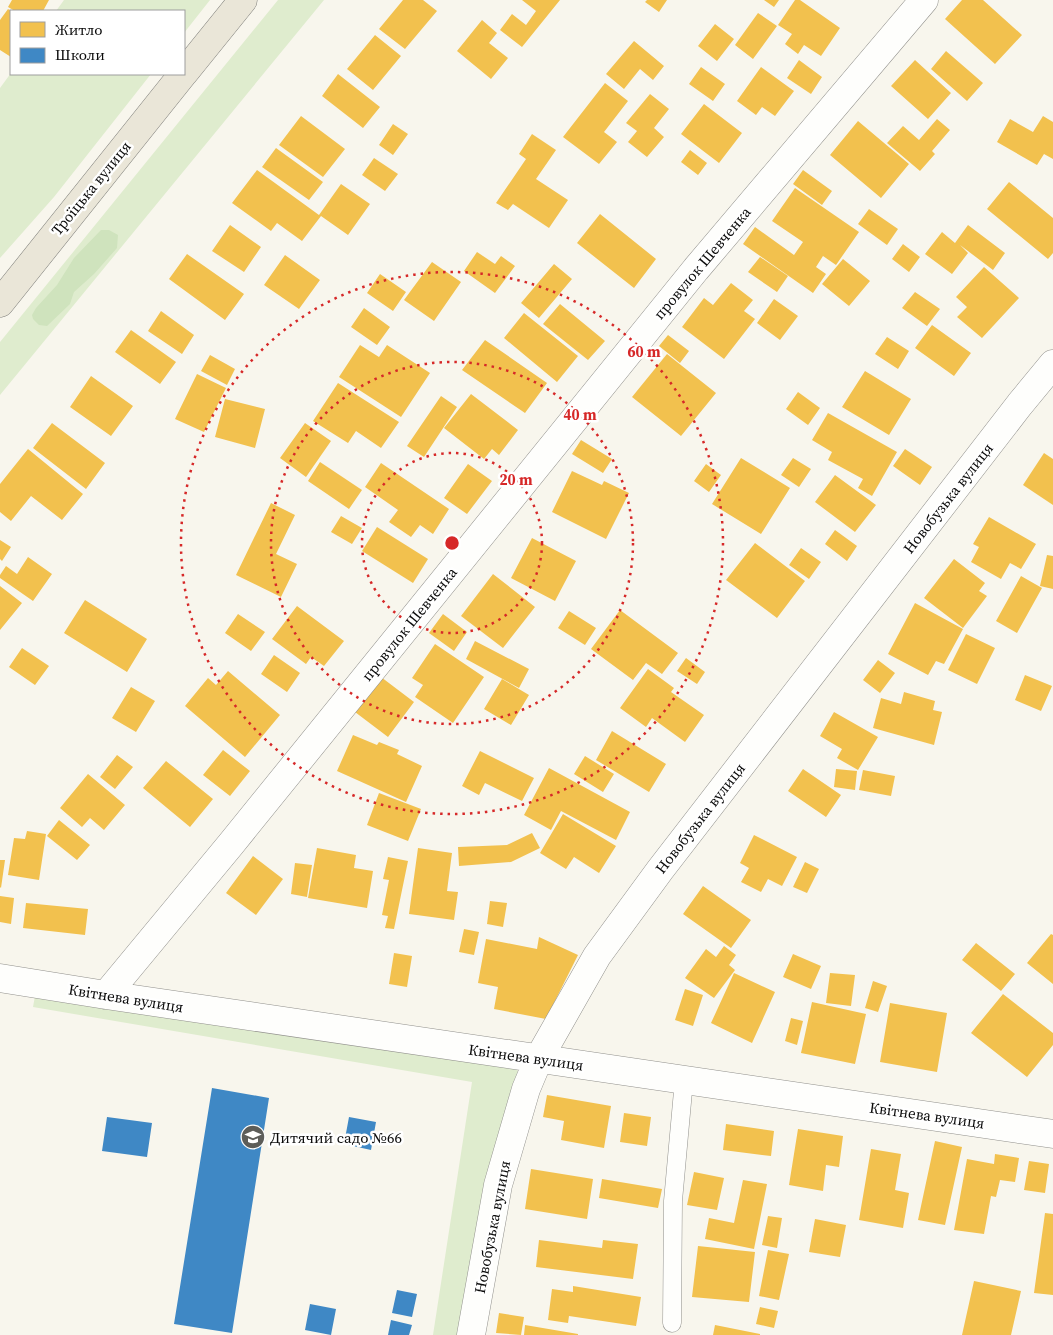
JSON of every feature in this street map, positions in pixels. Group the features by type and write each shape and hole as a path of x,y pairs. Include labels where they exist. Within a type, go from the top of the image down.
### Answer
{"main road":[{"name":"Троїцька вулиця","path":"185,73 243,0"},
{"name":"Троїцька вулиця","path":"0,303 183,75"}],"street":[{"name":"провулок Шевченка","path":"106,995 696,269 924,0"},
{"name":"Новобузька вулиця","path":"471,1335 498,1185 526,1089 538,1058 597,956 660,870 1053,364"},
{"name":"Квітнева вулиця","path":"0,978 684,1080 1048,1126"}],"lane":[{"path":"672,1323 673,1201 684,1080"}],"green space":[{"path":"64,0 210,0 185,32 185,10 57,10"},
{"path":"278,0 324,0 0,395 0,342"},
{"path":"10,74 150,75 54,197 0,258 0,88"},
{"path":"101,230 109,230 118,235 117,248 94,274 74,292 70,304 47,326 39,325 32,315 36,308 57,285 74,258"},
{"path":"35,996 517,1069 519,1077 463,1335 433,1335 472,1082 33,1007"}],"building: Житло":[{"path":"12,0 49,0 44,10 13,10 8,7"},
{"path":"403,0 423,0 437,11 405,49 379,29"},
{"path":"522,0 560,0 522,47 500,30 512,14 526,25 536,11"},
{"path":"647,0 667,0 659,12 645,2"},
{"path":"764,0 779,0 774,7"},
{"path":"795,0 800,0 840,28 821,56 804,45 798,54 785,44 792,34 778,25"},
{"path":"962,0 983,0 1022,35 995,64 945,19"},
{"path":"8,9 10,10 10,56 0,50 0,20"},
{"path":"758,13 777,26 753,59 735,45"},
{"path":"482,20 497,33 489,43 508,58 491,79 457,51"},
{"path":"715,24 734,39 717,61 698,46"},
{"path":"375,35 401,56 373,90 347,69"},
{"path":"634,41 664,66 653,80 640,69 624,89 606,74"},
{"path":"946,51 983,83 967,101 931,69"},
{"path":"799,60 822,77 811,94 787,78"},
{"path":"915,60 951,93 928,119 891,86"},
{"path":"701,67 725,84 713,101 689,84"},
{"path":"761,67 794,91 775,116 762,107 756,115 737,101"},
{"path":"338,74 380,107 363,128 322,96"},
{"path":"605,83 628,101 604,132 617,142 599,164 563,137"},
{"path":"650,94 669,109 654,128 664,137 647,157 628,142 637,131 626,123"},
{"path":"704,104 742,133 719,163 681,134"},
{"path":"301,116 345,149 323,177 279,145"},
{"path":"1043,116 1053,122 1053,159 1044,154 1037,165 997,142 1010,119 1033,132"},
{"path":"937,119 950,130 932,151 935,154 920,171 887,143 903,126 919,140"},
{"path":"858,121 909,164 881,198 830,155"},
{"path":"393,124 408,134 393,155 379,145"},
{"path":"532,134 556,150 536,179 568,200 549,228 513,204 508,210 496,203 526,159 519,154"},
{"path":"276,148 323,182 309,200 262,167"},
{"path":"690,150 707,163 698,175 681,162"},
{"path":"374,158 398,174 385,191 362,175"},
{"path":"257,170 319,215 341,184 370,204 348,235 321,216 302,241 277,223 271,231 232,203"},
{"path":"803,170 832,191 822,205 793,184"},
{"path":"1009,182 1053,218 1053,253 1048,259 987,209"},
{"path":"795,188 859,232 836,265 823,256 816,267 826,274 813,293 743,244 755,227 794,255 803,242 772,221"},
{"path":"869,209 898,229 887,245 858,224"},
{"path":"600,214 656,259 634,288 577,243"},
{"path":"230,225 261,247 244,272 212,251"},
{"path":"968,225 1005,253 993,270 960,245 968,253 952,274 925,254 942,232 955,243"},
{"path":"903,244 920,257 909,272 892,259"},
{"path":"477,252 495,264 501,256 515,266 495,293 464,271"},
{"path":"187,254 244,294 225,320 169,279"},
{"path":"285,255 320,280 299,309 264,285"},
{"path":"760,257 788,276 777,292 748,272"},
{"path":"843,259 870,281 849,306 822,284"},
{"path":"432,262 461,282 434,321 404,300"},
{"path":"554,264 572,279 539,318 521,303"},
{"path":"984,267 1019,298 982,338 957,317 967,307 956,297"},
{"path":"380,274 406,292 393,311 367,293"},
{"path":"731,283 753,300 744,311 755,319 724,359 682,327 704,298 713,305"},
{"path":"915,292 940,309 927,326 902,308"},
{"path":"774,299 798,316 780,340 757,323"},
{"path":"560,304 605,341 588,360 543,324"},
{"path":"364,308 390,327 377,345 351,327"},
{"path":"161,311 194,335 182,354 148,331"},
{"path":"524,313 578,356 557,382 504,338"},
{"path":"932,325 971,353 954,376 915,348"},
{"path":"131,330 176,362 160,384 115,352"},
{"path":"668,335 689,351 680,363 659,346"},
{"path":"887,337 909,351 898,369 875,354"},
{"path":"485,340 547,383 525,413 462,370"},
{"path":"360,345 379,357 387,345 430,373 401,417 339,377"},
{"path":"667,354 716,393 681,436 632,397"},
{"path":"210,355 235,369 227,385 201,371"},
{"path":"865,371 911,399 889,435 842,407"},
{"path":"197,374 226,388 204,432 175,419"},
{"path":"91,376 133,406 111,436 70,407"},
{"path":"338,383 399,422 381,448 356,431 348,443 313,421"},
{"path":"798,392 820,408 808,425 786,409"},
{"path":"471,394 518,430 499,455 492,449 484,459 444,428"},
{"path":"441,396 457,407 424,457 407,446"},
{"path":"225,399 265,409 255,448 215,437"},
{"path":"828,413 897,452 872,496 858,488 863,479 828,460 832,452 812,440"},
{"path":"52,423 105,463 86,489 33,448"},
{"path":"305,423 331,441 306,477 280,458"},
{"path":"581,440 612,459 603,473 572,454"},
{"path":"28,449 83,494 62,520 31,496 11,521 0,512 0,484"},
{"path":"905,449 932,467 920,485 893,466"},
{"path":"1044,453 1053,459 1053,505 1023,485"},
{"path":"741,458 790,488 761,534 712,504"},
{"path":"793,458 811,469 799,487 781,475"},
{"path":"320,462 362,490 349,509 308,481"},
{"path":"381,463 449,509 433,534 420,525 411,537 389,522 398,510 365,487"},
{"path":"468,464 492,481 467,514 444,498"},
{"path":"706,464 721,475 709,492 694,481"},
{"path":"572,471 602,485 604,481 629,493 606,539 552,512"},
{"path":"835,475 876,505 855,532 815,502"},
{"path":"271,503 295,515 276,554 297,564 281,597 236,575"},
{"path":"341,516 362,528 352,544 331,532"},
{"path":"989,517 1036,544 1021,569 1010,563 1001,579 971,562 979,547 973,544"},
{"path":"377,527 428,559 413,583 362,551"},
{"path":"835,530 857,546 847,561 825,544"},
{"path":"532,538 576,561 555,601 511,578"},
{"path":"0,540 11,547 2,561 0,559"},
{"path":"755,543 805,581 777,618 726,580"},
{"path":"801,548 821,562 809,579 789,565"},
{"path":"1047,555 1053,556 1053,589 1040,586"},
{"path":"28,557 52,574 33,601 0,578 6,566 17,574"},
{"path":"954,559 985,583 979,591 987,596 963,628 924,598"},
{"path":"493,574 535,607 503,648 461,616"},
{"path":"1021,576 1042,588 1017,633 996,621"},
{"path":"0,586 22,603 0,630"},
{"path":"85,600 147,639 127,672 64,633"},
{"path":"915,603 963,629 944,664 936,661 928,675 888,654"},
{"path":"297,606 344,641 324,666 311,657 306,664 272,639"},
{"path":"620,610 678,653 662,674 646,663 633,680 591,649"},
{"path":"569,611 596,628 585,645 558,628"},
{"path":"238,614 265,632 251,651 225,633"},
{"path":"443,614 467,632 454,651 429,633"},
{"path":"966,634 995,648 977,684 948,670"},
{"path":"475,641 529,669 519,688 466,659"},
{"path":"435,644 484,677 453,723 415,697 423,685 412,678"},
{"path":"22,648 49,666 35,685 9,667"},
{"path":"274,655 300,673 287,692 261,674"},
{"path":"686,658 705,672 697,684 677,671"},
{"path":"878,660 895,673 880,693 863,680"},
{"path":"648,669 674,688 671,692 704,715 685,742 652,718 646,727 620,708"},
{"path":"228,671 280,715 245,757 185,706 208,678 216,685"},
{"path":"1025,675 1052,686 1041,711 1015,700"},
{"path":"381,677 414,702 388,737 355,712"},
{"path":"502,679 529,695 511,725 484,709"},
{"path":"131,687 155,701 136,732 112,718"},
{"path":"904,692 935,701 933,710 942,712 934,745 873,728 881,698 901,704"},
{"path":"834,712 878,737 858,770 837,758 842,749 820,736"},
{"path":"612,731 666,764 649,792 596,760"},
{"path":"353,735 377,745 379,742 399,750 397,754 422,766 406,802 337,771"},
{"path":"223,750 250,771 230,796 203,775"},
{"path":"480,751 534,778 522,801 485,783 479,795 462,786"},
{"path":"117,755 133,767 115,789 100,777"},
{"path":"585,756 614,774 603,792 574,774"},
{"path":"166,761 213,799 190,827 143,788"},
{"path":"549,768 630,812 616,840 561,811 551,830 524,815"},
{"path":"803,769 841,795 826,817 788,791"},
{"path":"836,769 857,771 855,790 834,787"},
{"path":"863,770 895,776 891,796 859,790"},
{"path":"88,774 125,805 104,830 90,818 82,827 60,808"},
{"path":"379,793 421,809 408,841 367,825"},
{"path":"563,814 616,846 599,873 574,857 566,869 540,853"},
{"path":"59,820 90,845 77,860 47,836"},
{"path":"27,831 46,834 39,880 8,875 14,838 25,839"},
{"path":"532,833 540,848 511,862 459,866 458,847 507,845"},
{"path":"754,835 797,857 782,886 768,879 761,892 741,882 749,868 740,863"},
{"path":"317,848 356,855 354,868 373,871 367,908 308,898"},
{"path":"418,848 452,853 447,891 458,892 454,920 409,914"},
{"path":"253,856 283,879 256,915 226,893"},
{"path":"388,857 408,861 394,929 385,928 388,916 382,915 389,880 383,879"},
{"path":"0,860 5,860 1,888 0,887"},
{"path":"805,862 819,869 807,893 793,887"},
{"path":"295,863 312,865 307,897 291,894"},
{"path":"703,886 751,920 731,948 683,914"},
{"path":"0,896 14,898 11,924 0,922"},
{"path":"490,901 507,903 503,927 487,924"},
{"path":"26,903 88,909 85,935 23,928"},
{"path":"464,929 479,932 474,955 459,952"},
{"path":"1051,934 1053,935 1053,984 1027,963"},
{"path":"539,937 578,955 546,1019 494,1009 498,987 478,983 486,939 537,949"},
{"path":"976,943 1015,974 1001,991 962,960"},
{"path":"724,946 736,955 729,965 735,970 714,998 685,978 706,949 716,957"},
{"path":"394,953 412,956 407,987 389,984"},
{"path":"793,954 821,966 811,989 783,977"},
{"path":"734,973 775,992 752,1043 711,1023"},
{"path":"830,973 855,975 851,1006 826,1003"},
{"path":"873,981 887,986 878,1012 865,1008"},
{"path":"685,989 703,995 693,1026 675,1020"},
{"path":"1003,994 1053,1033 1053,1045 1027,1077 971,1033"},
{"path":"812,1002 866,1014 855,1064 801,1053"},
{"path":"890,1003 947,1013 937,1072 880,1062"},
{"path":"791,1018 803,1021 797,1045 785,1041"},
{"path":"547,1095 611,1106 604,1148 561,1140 564,1121 543,1117"},
{"path":"624,1113 651,1117 647,1146 620,1142"},
{"path":"726,1124 774,1131 771,1156 723,1150"},
{"path":"798,1129 843,1136 839,1167 826,1165 823,1191 789,1185"},
{"path":"935,1141 962,1147 945,1225 918,1220"},
{"path":"871,1149 901,1154 895,1190 909,1193 903,1228 859,1220"},
{"path":"995,1154 1019,1158 1015,1182 1000,1180 996,1197 991,1196 984,1234 954,1230 967,1159 994,1164"},
{"path":"1029,1161 1049,1164 1045,1193 1024,1190"},
{"path":"531,1169 593,1179 587,1219 525,1209"},
{"path":"694,1172 724,1178 717,1210 687,1205"},
{"path":"602,1179 662,1189 658,1208 599,1198"},
{"path":"743,1180 767,1184 754,1249 705,1239 709,1218 734,1223"},
{"path":"1045,1213 1053,1214 1053,1295 1034,1293"},
{"path":"768,1216 782,1218 777,1248 762,1245"},
{"path":"815,1219 846,1225 840,1257 809,1252"},
{"path":"539,1240 602,1248 603,1240 638,1244 633,1279 536,1267"},
{"path":"698,1246 755,1252 749,1302 692,1297"},
{"path":"768,1250 789,1254 779,1300 759,1296"},
{"path":"974,1281 1021,1291 1011,1335 962,1335"},
{"path":"573,1286 641,1297 636,1326 569,1316 568,1323 548,1320 552,1289 573,1292"},
{"path":"760,1307 778,1311 774,1328 756,1324"},
{"path":"499,1313 524,1317 521,1335 496,1333"},
{"path":"525,1325 578,1334 578,1335 524,1335"},
{"path":"715,1325 760,1334 760,1335 713,1335"}],"building: Школи":[{"path":"212,1088 269,1098 232,1333 174,1324"},
{"path":"107,1117 152,1123 147,1157 102,1151"},
{"path":"349,1117 376,1122 371,1150 344,1144"},
{"path":"397,1290 417,1294 412,1317 392,1313"},
{"path":"310,1304 336,1309 331,1335 305,1330"},
{"path":"391,1320 412,1325 409,1335 388,1335"}],"place":[{"name":"Дитячий садо №66","path":"253,1137"}]}
